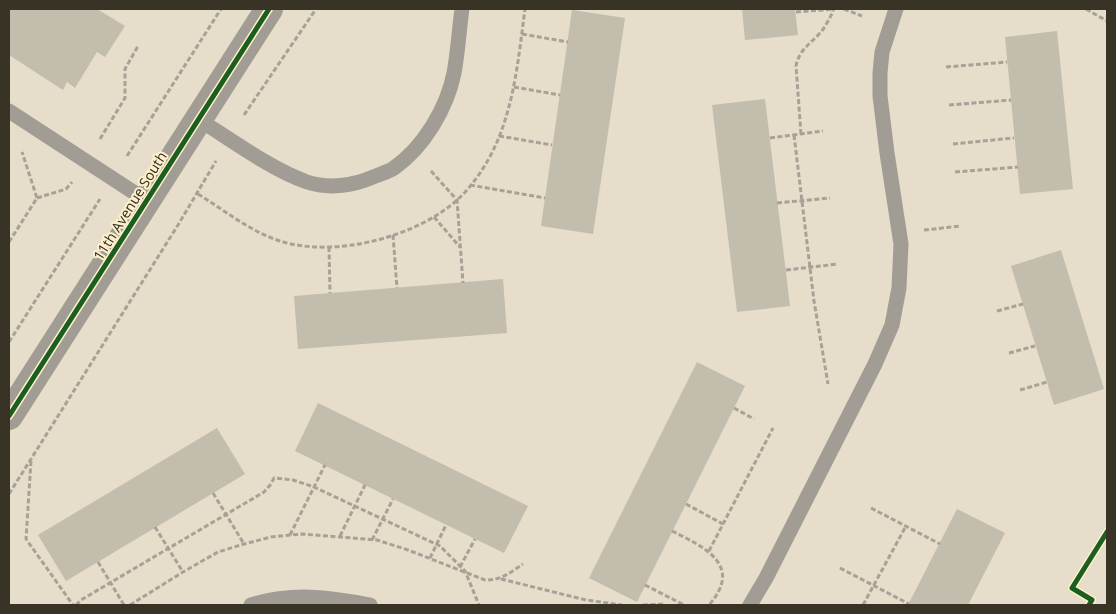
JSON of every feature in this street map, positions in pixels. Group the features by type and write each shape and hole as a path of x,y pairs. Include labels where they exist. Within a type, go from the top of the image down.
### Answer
{"street":[{"name":"11th Avenue South","path":"9,416 269,9"}],"lane":[{"path":"198,119 283,170 307,182 328,186 349,185 370,179 393,168 412,151 434,122 448,93 454,74 462,9"},
{"path":"750,605 766,578 886,342 894,317 901,267 882,115 880,73 882,52 896,9"},
{"path":"9,110 147,201"},
{"path":"251,605 282,599 313,597 333,598 370,605"}],"path":[{"path":"244,116 316,9"},
{"path":"796,12 834,9 821,33 801,51 797,60 800,134"},
{"path":"844,9 862,16"},
{"path":"1086,9 1107,22"},
{"path":"522,34 568,42"},
{"path":"9,242 37,198 70,185 86,161 125,98 125,69 138,46"},
{"path":"946,67 1007,62"},
{"path":"514,87 560,95"},
{"path":"950,104 1011,100"},
{"path":"770,138 823,131"},
{"path":"794,135 814,301 828,384"},
{"path":"499,136 552,145"},
{"path":"953,144 1014,138"},
{"path":"21,149 37,198"},
{"path":"412,151 457,200 464,283"},
{"path":"9,494 198,194 217,160"},
{"path":"955,172 1018,167"},
{"path":"470,185 545,198"},
{"path":"778,203 830,198"},
{"path":"434,217 461,248"},
{"path":"898,232 961,226"},
{"path":"393,235 398,288"},
{"path":"329,247 330,293"},
{"path":"786,270 838,264"},
{"path":"997,311 1023,304"},
{"path":"1009,353 1036,346"},
{"path":"1020,390 1047,382"},
{"path":"734,408 754,419"},
{"path":"709,551 773,428"},
{"path":"31,459 26,539 75,605 264,492 272,484 274,478 292,480 314,487 440,546 460,568"},
{"path":"290,535 325,466"},
{"path":"340,537 366,485"},
{"path":"213,493 244,544"},
{"path":"372,540 393,499"},
{"path":"686,504 723,524"},
{"path":"872,508 940,544"},
{"path":"430,558 446,525"},
{"path":"863,605 906,526"},
{"path":"156,527 183,572"},
{"path":"672,531 709,551 717,562 721,570 721,589 709,605"},
{"path":"130,605 218,552 244,544 290,535 302,534 372,540 408,550 492,581 523,564"},
{"path":"460,568 475,539"},
{"path":"98,562 124,605"},
{"path":"840,568 909,604"},
{"path":"466,571 479,605"},
{"path":"500,578 586,600 622,605"},
{"path":"645,585 684,605"},
{"path":"643,605 663,604"}],"building":[{"path":"9,9 97,9 125,26 105,57 97,52 75,88 67,82 63,90 9,55"},
{"path":"742,9 795,9 798,35 745,40"},
{"path":"572,10 625,18 593,234 541,226"},
{"path":"1057,31 1073,189 1020,194 1005,37"},
{"path":"765,99 790,306 737,312 712,105"},
{"path":"1061,250 1104,389 1054,405 1011,266"},
{"path":"503,279 507,333 298,349 294,296"},
{"path":"697,362 745,386 637,602 589,578"},
{"path":"318,403 528,506 504,553 295,451"},
{"path":"217,428 245,474 66,581 38,535"},
{"path":"957,509 1005,533 968,605 908,605"}],"cycle path":[{"path":"9,416 269,9"},
{"path":"1089,605 1092,600 1072,588 1107,532"}]}
